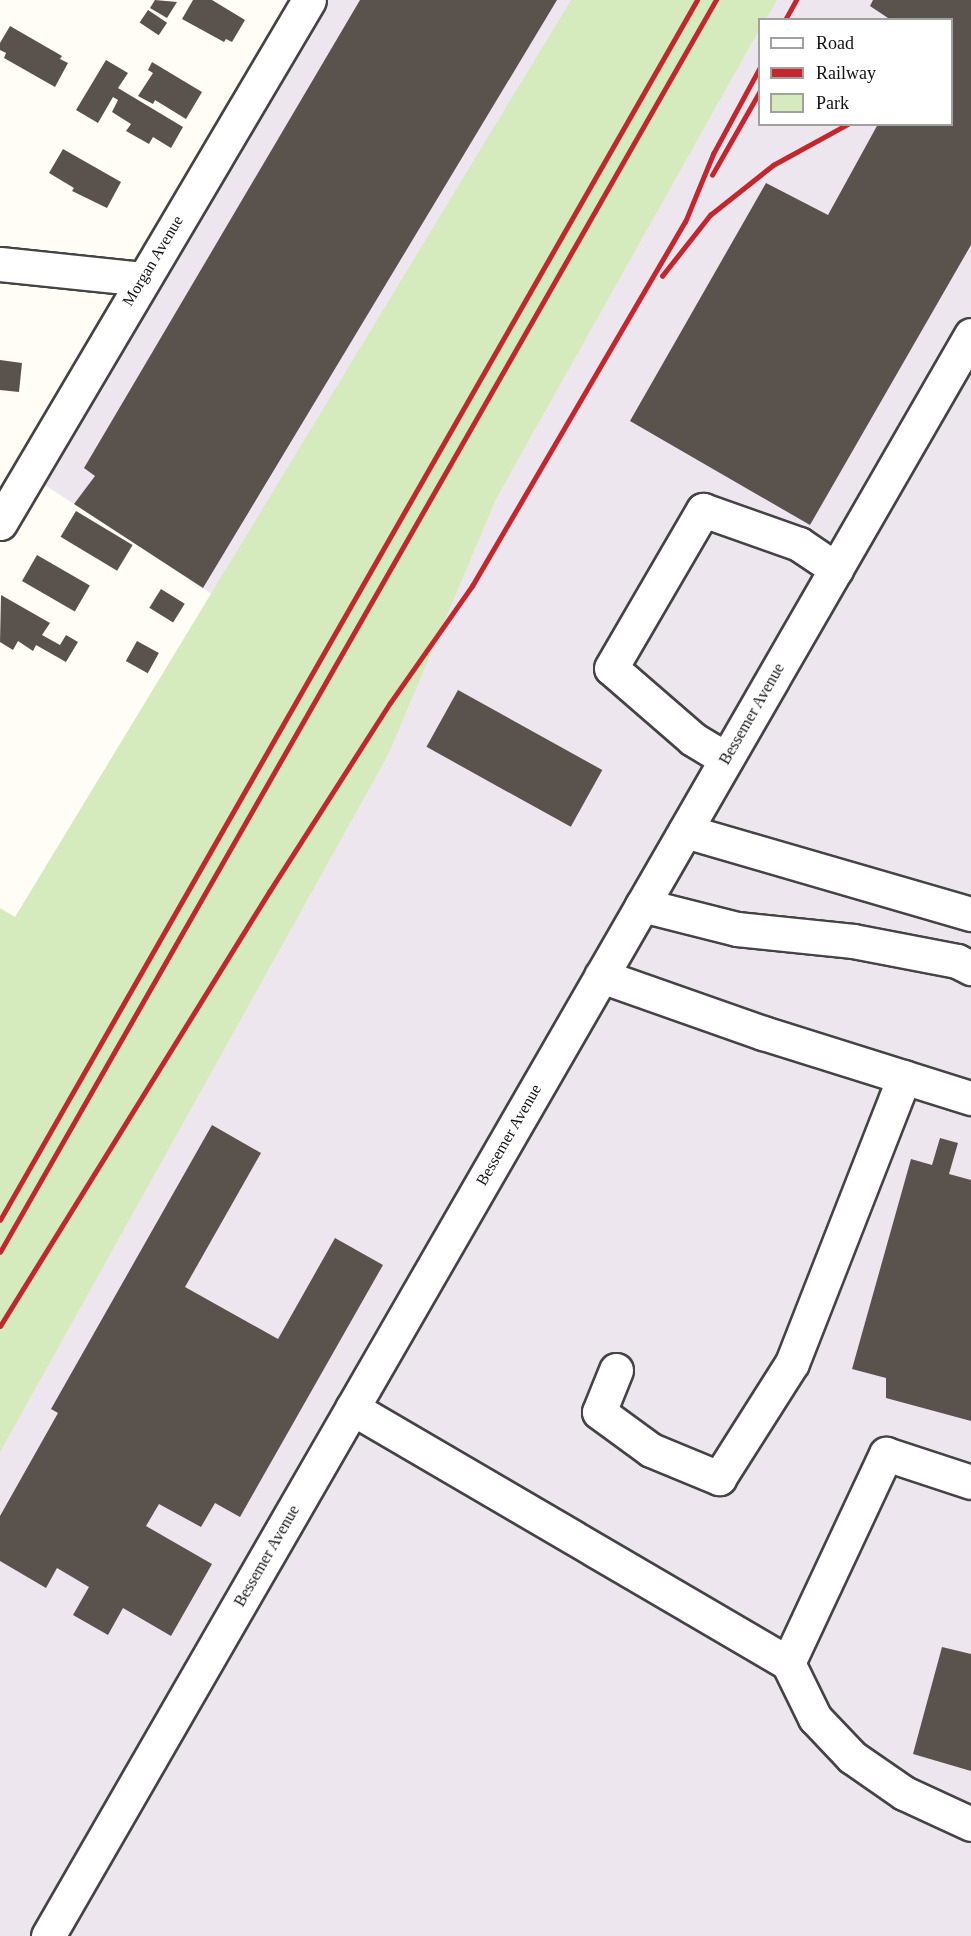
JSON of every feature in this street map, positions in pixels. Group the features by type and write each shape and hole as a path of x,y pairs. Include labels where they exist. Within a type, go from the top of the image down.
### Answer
{"street":[{"name":"Morgan Avenue","path":"0,522 309,0"},
{"path":"0,264 142,279"},
{"name":"Bessemer Avenue","path":"48,1936 971,335"},
{"path":"726,759 693,739 611,668 622,648 703,510 803,546 836,569"},
{"path":"685,831 971,914"},
{"path":"642,906 737,929 853,941 957,961 971,968"},
{"path":"601,976 763,1033 904,1077 961,1091"},
{"path":"616,1370 599,1412 651,1450 719,1478 792,1363 904,1077"},
{"path":"352,1408 788,1663 814,1718 852,1757 904,1793 971,1824"},
{"path":"788,1663 886,1454 971,1482"}],"shaded area":[{"path":"311,0 971,0 971,1936 0,1936 0,1442 253,621 28,474"}],"green space":[{"path":"571,0 777,0 767,18 758,18 758,32 496,499 388,755 0,1452 0,908 15,917"}],"building":[{"path":"155,0 177,2 167,18 150,8"},
{"path":"193,0 212,0 245,20 232,42 226,39 224,42 182,19"},
{"path":"360,0 557,0 203,588 74,504 95,476 84,468"},
{"path":"873,0 971,0 971,245 810,525 630,421 766,183 828,215 877,126 953,126 953,18 888,18 870,6"},
{"path":"148,10 167,23 159,35 140,22"},
{"path":"10,26 62,56 60,59 68,63 55,87 4,58 6,53 0,50 0,43"},
{"path":"106,60 128,73 118,88 183,127 171,148 153,137 149,144 126,131 131,124 112,112 118,100 113,97 98,123 76,110"},
{"path":"152,62 202,92 186,119 155,100 153,104 138,96 153,73 148,70"},
{"path":"63,149 121,182 107,208 72,191 74,188 49,173"},
{"path":"0,360 22,363 19,392 0,390"},
{"path":"76,511 133,545 117,571 61,537"},
{"path":"37,555 90,586 75,611 22,581"},
{"path":"161,589 185,604 173,622 149,608"},
{"path":"1,595 50,623 42,635 60,645 66,635 78,642 66,662 36,645 33,651 18,641 13,650 0,642"},
{"path":"137,641 159,653 148,673 126,661"},
{"path":"458,690 602,770 571,827 426,747"},
{"path":"212,1125 261,1153 185,1287 278,1339 335,1238 383,1265 240,1517 215,1503 201,1527 159,1504 146,1526 212,1564 171,1636 123,1608 108,1635 73,1615 89,1587 57,1568 46,1588 0,1561 0,1516 58,1413 51,1409"},
{"path":"940,1138 958,1143 949,1174 971,1180 971,1421 886,1398 886,1378 852,1369 911,1159 932,1165"},
{"path":"942,1647 971,1654 971,1771 913,1754"}],"railway":[{"path":"0,1220 697,0"},
{"path":"0,1252 716,0"},
{"path":"786,18 796,0"},
{"path":"0,1326 269,892 390,703 472,586 685,222 713,154 758,71"},
{"path":"712,175 758,94"},
{"path":"662,276 710,215 773,165 844,126"}]}
